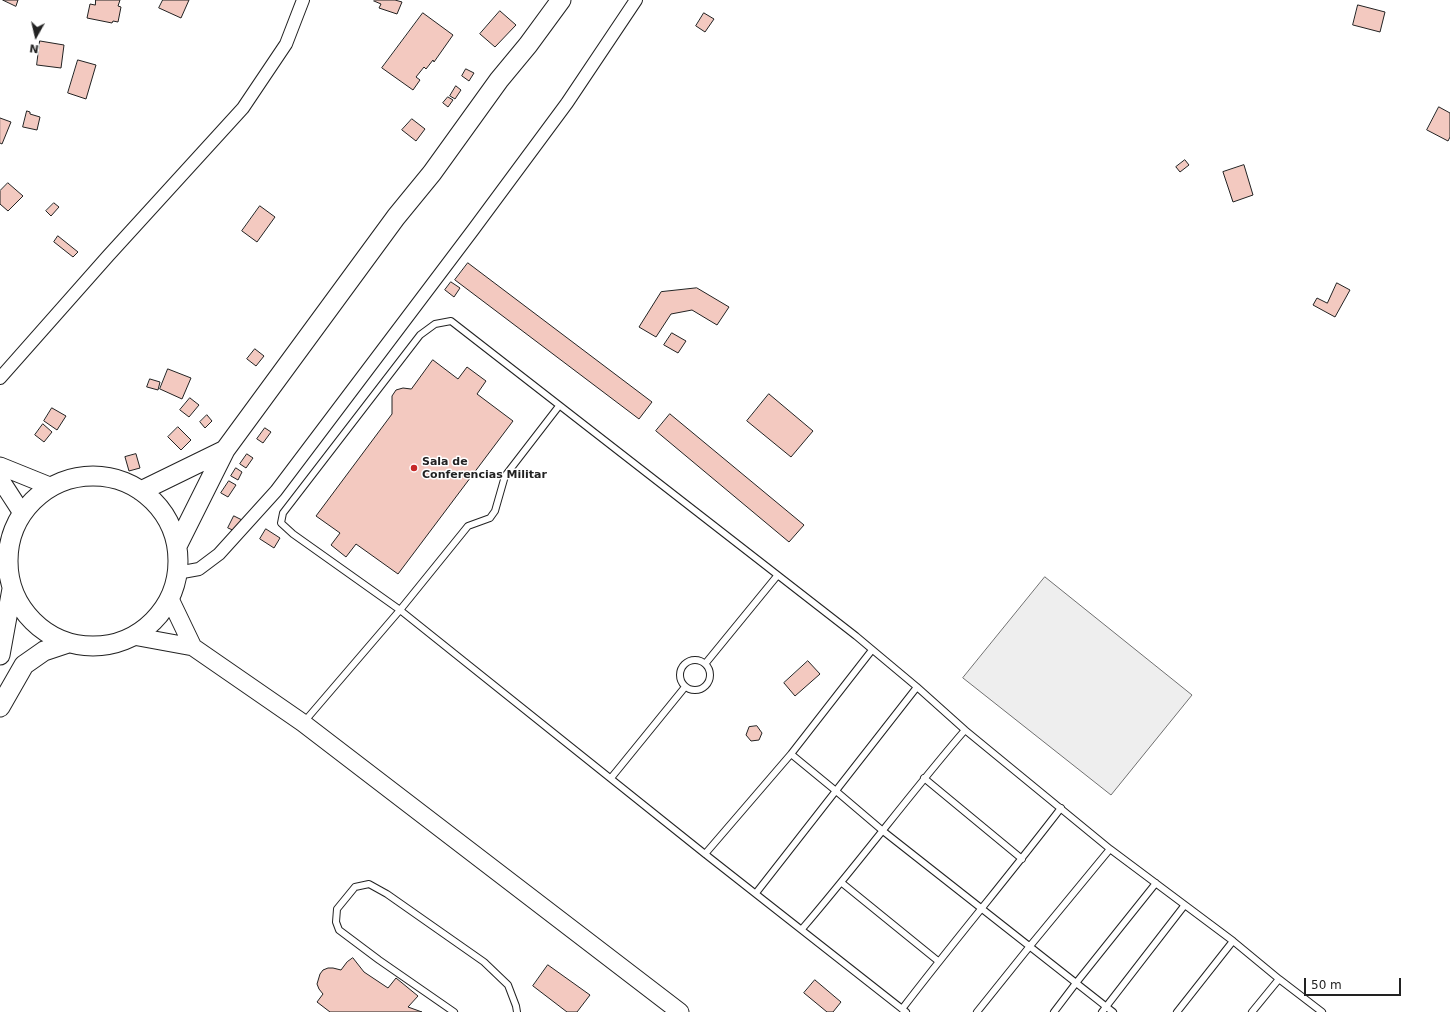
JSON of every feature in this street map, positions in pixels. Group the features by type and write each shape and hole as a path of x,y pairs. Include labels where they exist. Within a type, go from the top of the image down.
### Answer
{"main road":[{"path":"177,546 225,450 380,239 432,173 499,80 528,45 555,3"},
{"path":"141,492 225,450"},
{"path":"0,466 52,486"},
{"path":"91,476 104,477 130,485 141,492 161,510 173,533 177,546 177,573 170,599 163,610 144,629 121,642 94,646 68,643 55,638 33,623 24,613 12,589 8,576 7,563 10,537 15,524 22,513 41,494 52,486 64,481 91,476"},
{"path":"0,479 22,513"},
{"path":"0,655 12,589"},
{"path":"170,599 193,647"},
{"path":"133,636 193,647 303,723 680,1012"},
{"path":"0,707 24,665 44,651 68,643"}],"street":[{"path":"0,378 108,256 243,108 286,44 303,0"},
{"path":"177,573 199,569 219,554 276,491 567,103 636,0"}],"lane":[{"path":"1061,808 1022,859 938,962 904,1010 705,854 400,610 293,534 281,523 283,512 420,335 435,324 451,321 872,650 917,687 965,730 1061,808 1110,849 1184,906 1233,941 1322,1012"},
{"path":"303,723 400,610 468,526 490,518 495,511 504,476 559,406"},
{"path":"705,664 777,576"},
{"path":"705,854 791,754 872,650"},
{"path":"697,660 705,664 710,674 707,685 696,690 685,687 682,684 680,675 682,667 689,662 697,660"},
{"path":"611,778 685,687"},
{"path":"756,893 917,687"},
{"path":"802,929 842,883 924,778 965,730"},
{"path":"791,754 836,790 883,832 1113,1012"},
{"path":"924,778 1022,859"},
{"path":"978,1012 1110,849"},
{"path":"842,883 938,962"},
{"path":"1054,1012 1156,883"},
{"path":"454,1012 378,960 339,930 336,922 337,909 355,887 369,884 387,894 484,962 508,985 518,1012"},
{"path":"1102,1012 1184,906"},
{"path":"1177,1012 1233,941"},
{"path":"1252,1012 1279,979"}],"shaded area":[{"path":"1045,577 1192,695 1111,795 963,678"}],"building":[{"path":"3,0 18,0 16,6"},
{"path":"96,0 120,0 118,6 121,7 118,22 113,21 112,23 87,18 90,4 95,5"},
{"path":"163,0 189,0 181,18 159,8"},
{"path":"395,0 402,2 397,14 379,8 381,4 374,1"},
{"path":"1358,5 1385,12 1380,32 1353,25"},
{"path":"500,11 516,25 495,47 480,34"},
{"path":"423,13 453,35 434,62 433,60 426,69 424,67 416,77 420,80 413,90 382,68"},
{"path":"704,13 714,19 705,32 696,26"},
{"path":"40,41 64,45 61,68 37,65"},
{"path":"78,60 96,65 86,99 68,93"},
{"path":"466,69 474,73 469,81 462,76"},
{"path":"456,86 461,90 455,99 450,96"},
{"path":"448,97 453,100 448,107 443,103"},
{"path":"1439,107 1450,113 1450,137 1448,141 1427,130"},
{"path":"27,111 30,112 30,114 40,117 37,130 23,127"},
{"path":"0,118 11,122 2,144 0,143"},
{"path":"412,119 425,129 416,141 402,130"},
{"path":"1185,160 1189,165 1180,172 1176,167"},
{"path":"1244,165 1253,195 1233,202 1223,172"},
{"path":"8,183 23,196 8,211 0,204 0,191"},
{"path":"54,203 59,207 51,216 46,211"},
{"path":"260,206 275,217 257,242 242,231"},
{"path":"58,236 78,252 73,257 54,242"},
{"path":"468,263 652,402 639,419 455,280"},
{"path":"451,282 460,288 454,297 445,290"},
{"path":"1337,283 1350,290 1335,317 1313,305 1317,298 1327,303"},
{"path":"697,288 729,307 717,325 692,310 671,314 656,337 639,327 661,292"},
{"path":"672,333 686,341 678,353 664,345"},
{"path":"255,349 264,356 256,366 247,359"},
{"name":"Sala de Conferencias Militar","path":"433,360 458,379 467,367 486,381 477,394 513,421 398,574 356,544 346,557 331,545 340,533 316,516 392,414 392,396 396,390 403,388 411,389"},
{"path":"168,369 191,378 182,399 160,389"},
{"path":"150,379 160,382 158,390 147,387"},
{"path":"769,394 813,431 791,457 747,421"},
{"path":"190,398 199,405 189,417 180,410"},
{"path":"52,408 66,416 57,430 44,421"},
{"path":"670,414 804,525 789,542 656,431"},
{"path":"207,415 212,421 205,428 200,422"},
{"path":"43,424 52,432 44,442 35,435"},
{"path":"178,427 191,440 181,450 168,437"},
{"path":"265,428 271,432 263,443 257,439"},
{"path":"136,454 140,468 129,471 125,457"},
{"path":"247,454 253,458 246,468 240,464"},
{"path":"236,468 242,472 238,480 231,476"},
{"path":"229,481 236,485 228,497 221,493"},
{"path":"234,516 242,520 237,532 228,528"},
{"path":"266,529 280,538 274,548 260,539"},
{"path":"808,661 820,674 795,696 784,683"},
{"path":"757,726 762,733 759,740 751,741 746,735 749,727"},
{"path":"353,958 364,972 388,988 396,978 418,996 408,1007 422,1012 330,1012 317,1002 323,994 317,984 323,970 333,968 341,970 347,962"},
{"path":"548,965 590,995 577,1012 567,1012 533,986"},
{"path":"815,980 841,1002 833,1012 827,1012 804,993"}],"place":[{"name":"Sala de Conferencias Militar","path":"414,468"}]}
